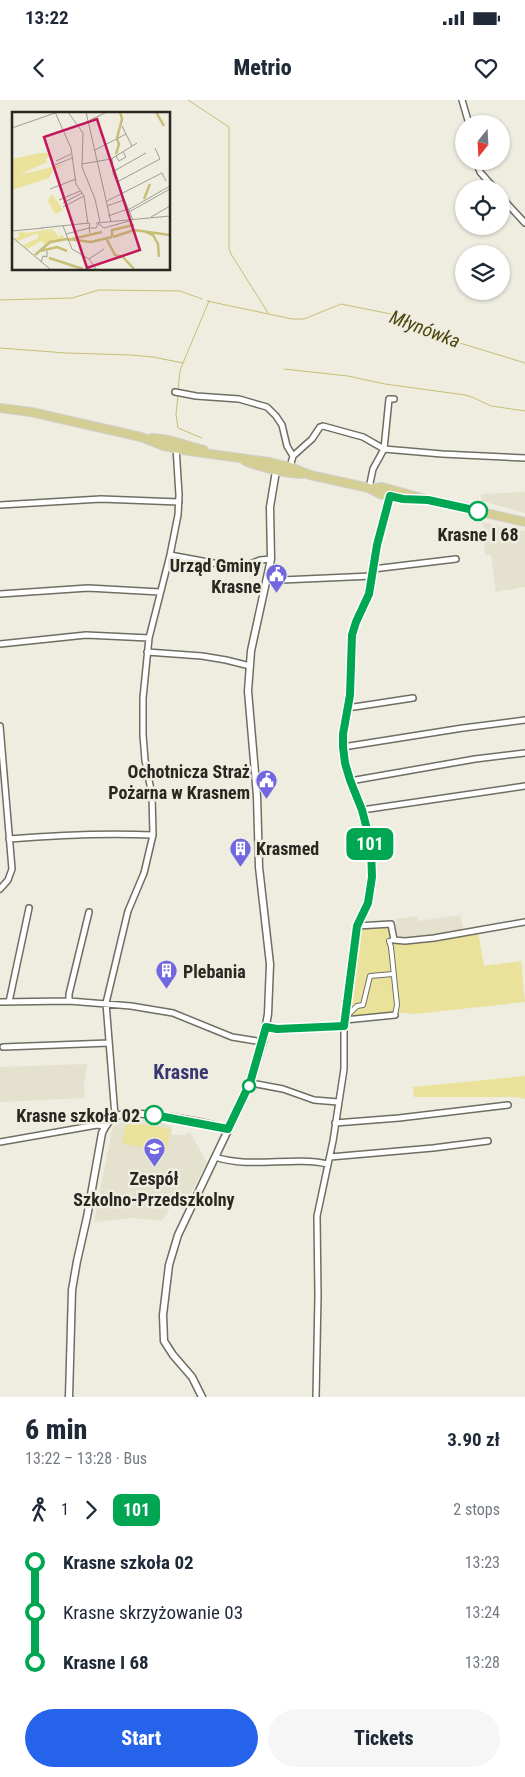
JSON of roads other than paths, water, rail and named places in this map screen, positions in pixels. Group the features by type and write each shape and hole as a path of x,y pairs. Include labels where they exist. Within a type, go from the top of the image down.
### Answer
{"main road":[{"path":"0,403 30,412 141,437 177,449 269,462 288,466 310,475"},
{"path":"0,408 30,412"},
{"path":"141,437 169,440 213,453"},
{"path":"239,458 259,467 276,471 310,475 370,488 384,488 525,522"},
{"path":"370,488 380,494 403,499 428,500"}],"street":[{"path":"462,100 467,115"},
{"path":"479,170 487,180"},
{"path":"510,207 525,223"},
{"path":"175,392 196,396 239,399 266,407 282,425 287,446 293,456"},
{"path":"370,488 373,469 384,450 389,399 394,399"},
{"path":"276,471 288,466 293,456 306,446 320,427 323,426 364,437 384,450 525,458"},
{"path":"115,1116 106,1003 128,911 144,872 153,835 152,795 142,735 143,698 149,638 170,555 179,502 177,449 169,440"},
{"path":"177,449 184,445 191,445"},
{"path":"202,1397 192,1377 173,1355 164,1340 163,1315 170,1265 178,1235 250,1083 266,1027 269,1006 270,964 259,867 257,796 248,702 251,651 271,559 270,507 276,471 269,462"},
{"path":"316,1397 317,1216 330,1157 344,1069 345,1021 357,926 368,903 372,877 371,849 362,810 350,780 343,747 343,734 348,706 352,635 369,594 378,539 390,496 384,488"},
{"path":"390,496 403,492"},
{"path":"0,505 101,499 179,502"},
{"path":"170,555 240,568 260,560 271,559"},
{"path":"373,569 456,559"},
{"path":"268,577 282,580 372,576"},
{"path":"0,594 88,588 160,592"},
{"path":"0,644 86,635 149,638"},
{"path":"147,652 202,656 250,666"},
{"path":"348,706 354,707 413,698"},
{"path":"343,747 525,720"},
{"path":"0,726 2,775 12,869 8,880 0,889"},
{"path":"350,780 475,759 525,753"},
{"path":"362,810 525,786"},
{"path":"10,839 76,835 153,835"},
{"path":"9,1002 29,908"},
{"path":"69,1001 89,912"},
{"path":"266,1027 277,1029 395,1015 397,1005 389,941 419,940 525,922"},
{"path":"357,926 391,924 394,940"},
{"path":"345,1021 357,1006 363,1005 370,976 393,974"},
{"path":"0,1002 69,1001 106,1003 173,1013 232,1037 262,1042"},
{"path":"3,1047 108,1043"},
{"path":"250,1083 283,1089 314,1100 338,1102"},
{"path":"335,1123 399,1118 508,1105"},
{"path":"69,1397 72,1290 76,1261 88,1217 100,1143 105,1126 115,1116 136,1112 228,1129"},
{"path":"0,1142 97,1125 105,1126"},
{"path":"330,1157 424,1149 488,1141"},
{"path":"215,1157 247,1162 308,1161 328,1164"}],"waterway":[{"path":"188,100 229,127 229,248 268,313"},
{"name":"Młynówka","path":"0,300 72,298 99,290 180,291 202,299"},
{"name":"Młynówka","path":"207,301 292,319 304,319 341,304 406,317 460,343 525,363"},
{"path":"0,348 131,355 183,363 209,301"},
{"path":"178,391 180,371 183,363"},
{"path":"284,369 348,376 385,384 465,395 491,406 525,411"},
{"path":"178,395 176,414 178,428 202,438"}],"place":[{"name":"Krasne I 68","path":"478,511"},
{"name":"Urząd Gminy Krasne","path":"277,594"},
{"name":"Ochotnicza Straż Pożarna w Krasnem","path":"266,800"},
{"name":"Krasmed","path":"240,867"},
{"name":"Plebania","path":"167,990"},
{"name":"Krasne szkoła 02","path":"154,1115"},
{"name":"Zespół Szkolno-Przedszkolny","path":"154,1167"}],"district":[{"name":"Krasne","path":"181,1072"}]}
